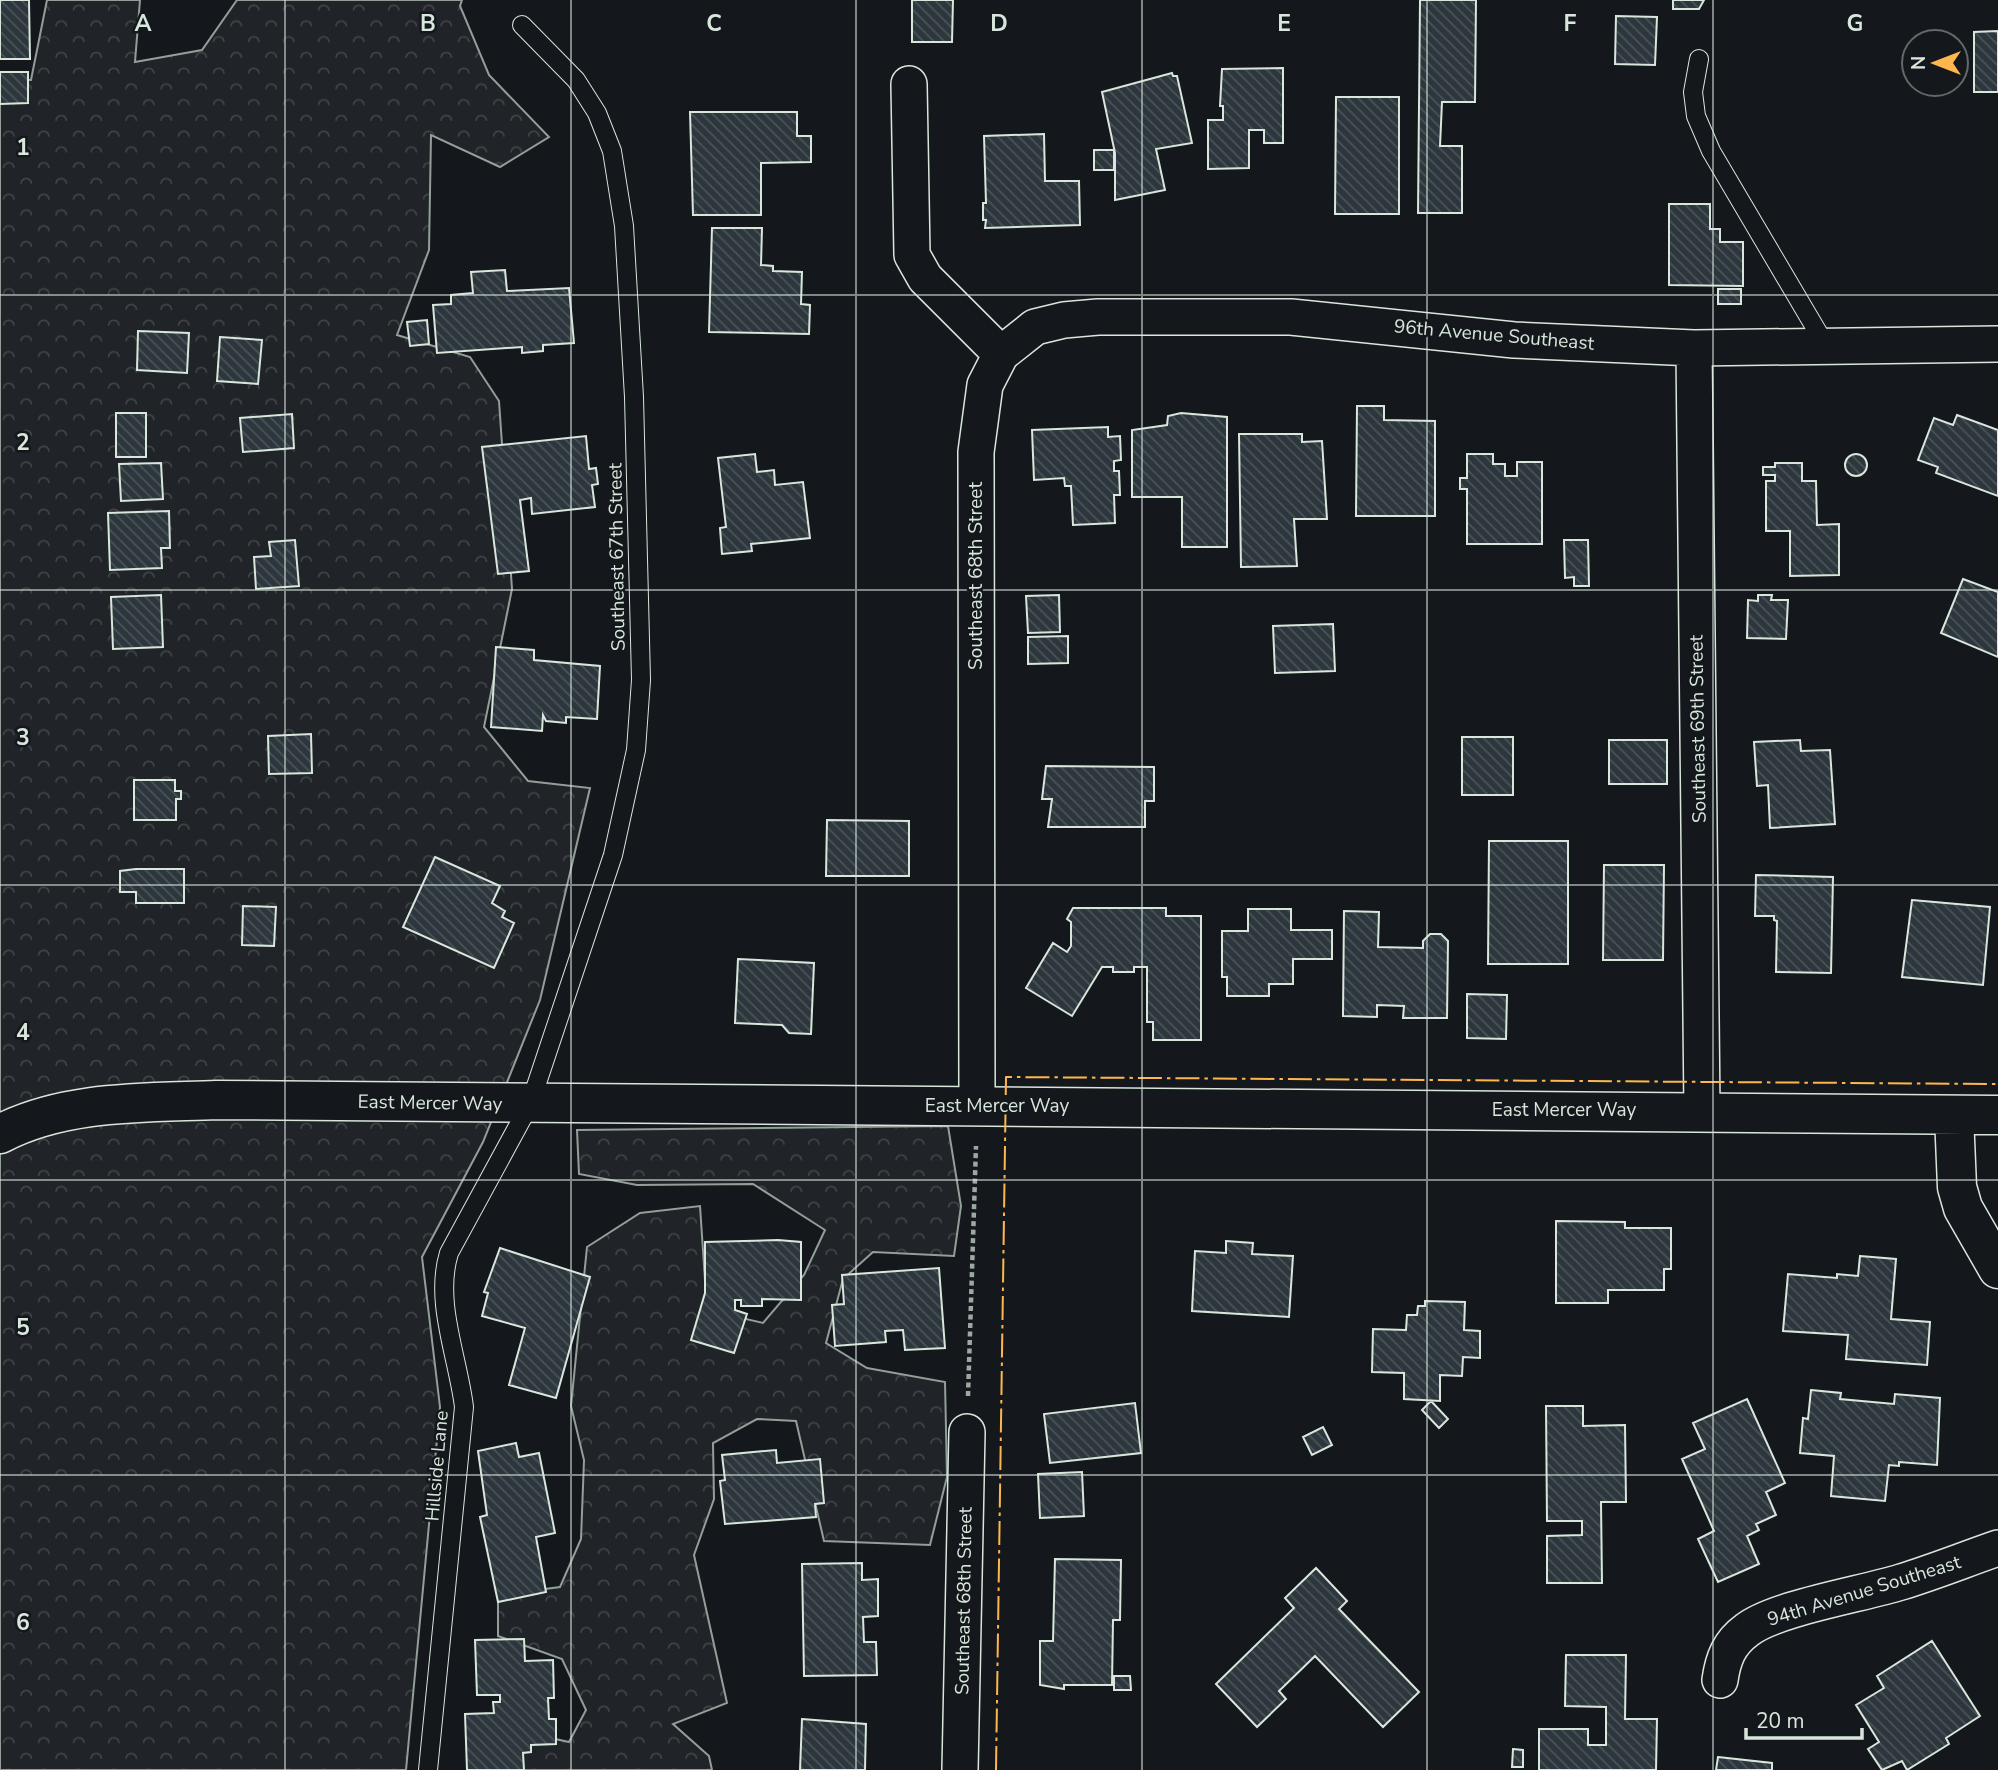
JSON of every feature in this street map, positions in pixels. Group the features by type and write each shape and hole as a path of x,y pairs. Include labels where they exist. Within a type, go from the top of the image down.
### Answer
{"street":[{"path":"909,84 912,255 925,278 1000,354"},
{"name":"96th Avenue Southeast","path":"1000,354 1035,327 1064,320 1098,317 1291,317 1514,340 1695,348 1998,344"},
{"name":"Southeast 69th Street","path":"1695,348 1702,1111"},
{"name":"Southeast 68th Street","path":"977,1106 976,452 985,385 1000,354"},
{"name":"East Mercer Way","path":"0,1134 53,1112 217,1100 1998,1115"},
{"path":"1954,1115 1960,1198 1973,1227 1998,1269"},
{"name":"Southeast 68th Street","path":"960,1770 967,1432"},
{"name":"94th Avenue Southeast","path":"1720,1680 1723,1661 1732,1644 1748,1628 1782,1615 1901,1582 1998,1548"}],"lane":[{"name":"Southeast 67th Street","path":"522,25 576,80 597,113 612,151 624,226 634,397 641,680 636,750 613,855 530,1104"},
{"path":"1699,59 1693,92 1696,116 1711,151 1826,346"},
{"name":"Hillside Lane","path":"428,1770 464,1407 444,1307 442,1275 449,1253 530,1104"}],"path":[{"path":"967,1432 977,1106"}],"green space":[{"path":"47,0 140,0 135,62 202,50 237,0 462,0 460,6 489,75 549,137 500,167 431,135 429,250 397,335 470,357 499,401 512,589 484,727 528,781 590,788 540,1000 483,1142 422,1257 440,1407 406,1770 0,1770 0,79 31,80"},
{"path":"948,1126 961,1206 954,1256 873,1252 843,1279 826,1343 867,1368 945,1382 947,1477 930,1545 824,1541 796,1421 757,1419 713,1443 714,1499 694,1555 727,1703 673,1724 709,1756 712,1770 504,1770 511,1729 569,1742 586,1710 562,1659 498,1636 498,1595 560,1587 581,1539 584,1460 571,1406 587,1247 640,1213 700,1206 707,1310 763,1323 804,1275 825,1230 753,1184 637,1185 579,1174 577,1130"}],"building":[{"path":"0,0 29,0 30,59 0,59"},
{"path":"912,0 953,0 952,42 912,42"},
{"path":"1420,0 1476,0 1475,102 1442,102 1440,146 1462,146 1462,213 1418,213"},
{"path":"1673,0 1704,0 1699,9 1673,9"},
{"path":"1616,16 1657,17 1655,65 1615,64"},
{"path":"1998,31 1998,92 1974,92 1974,32"},
{"path":"1283,68 1283,143 1264,143 1264,130 1249,130 1249,168 1208,169 1208,120 1223,120 1223,106 1220,106 1222,69"},
{"path":"0,72 28,72 28,103 0,104"},
{"path":"1172,73 1177,76 1192,143 1156,149 1165,190 1115,200 1115,153 1102,92"},
{"path":"1336,97 1399,97 1399,214 1335,214"},
{"path":"690,112 797,112 797,136 811,136 811,162 761,163 761,215 693,215"},
{"path":"1044,134 1045,181 1079,181 1080,225 985,228 984,136"},
{"path":"1094,150 1114,150 1114,170 1094,170"},
{"path":"1669,204 1710,204 1710,229 1720,229 1720,242 1743,242 1743,286 1669,285"},
{"path":"712,228 762,228 761,265 773,266 773,271 802,272 801,304 810,305 809,334 709,332"},
{"path":"505,270 507,291 569,288 574,343 543,345 543,351 522,353 522,347 437,353 433,305 451,304 451,295 473,293 471,272"},
{"path":"1718,289 1741,289 1741,304 1718,304"},
{"path":"427,320 429,344 410,346 407,322"},
{"path":"138,331 189,333 187,373 137,370"},
{"path":"220,337 262,340 258,384 217,381"},
{"path":"1357,406 1384,406 1384,420 1435,421 1435,516 1356,516"},
{"path":"116,413 146,413 146,457 116,457"},
{"path":"1181,413 1227,417 1227,547 1182,547 1182,497 1132,497 1132,430 1167,425 1168,416"},
{"path":"292,414 294,448 243,452 240,418"},
{"path":"1957,415 1998,430 1998,496 1936,473 1938,467 1918,460 1934,418 1953,425"},
{"path":"1108,427 1108,437 1120,436 1121,460 1114,461 1114,471 1119,471 1120,495 1114,495 1115,523 1073,525 1071,486 1065,486 1064,478 1034,480 1032,430"},
{"path":"1239,434 1302,434 1302,442 1322,441 1327,519 1294,519 1297,566 1241,567"},
{"path":"586,436 589,469 596,468 598,484 592,485 595,507 532,514 531,498 520,500 529,571 498,574 482,447"},
{"path":"755,454 757,472 774,470 775,485 803,482 810,538 751,544 752,551 722,554 720,528 726,527 718,458"},
{"path":"1467,454 1493,454 1493,464 1505,464 1505,476 1517,476 1517,462 1542,462 1542,544 1467,544 1467,489 1460,489 1460,478 1467,478"},
{"path":"1856,454 1864,457 1867,465 1864,473 1856,476 1848,473 1845,465 1848,457"},
{"path":"161,463 163,499 121,501 119,464"},
{"path":"1775,463 1802,463 1802,481 1816,481 1817,525 1839,524 1839,575 1790,576 1790,531 1766,531 1766,481 1775,481 1775,475 1763,475 1763,467 1775,467"},
{"path":"169,511 170,548 161,548 162,568 110,570 108,513"},
{"path":"295,540 299,586 256,589 254,557 271,556 269,542"},
{"path":"1564,540 1588,540 1589,586 1574,586 1574,577 1565,578"},
{"path":"1963,579 1998,592 1998,657 1941,633"},
{"path":"161,595 163,647 113,649 111,597"},
{"path":"1059,595 1060,632 1028,633 1026,596"},
{"path":"1758,595 1772,595 1771,600 1788,600 1786,639 1747,638 1748,600 1758,601"},
{"path":"1333,624 1335,671 1275,673 1273,626"},
{"path":"1068,636 1068,663 1028,664 1028,637"},
{"path":"496,647 534,650 534,660 600,666 597,719 566,717 566,723 546,721 543,715 542,731 491,727"},
{"path":"311,734 312,773 269,774 268,736"},
{"path":"1462,737 1513,737 1513,795 1462,795"},
{"path":"1609,740 1667,740 1667,784 1609,784"},
{"path":"1800,740 1801,751 1830,750 1835,824 1770,828 1768,785 1757,786 1754,742"},
{"path":"1046,766 1154,767 1154,801 1145,801 1145,827 1048,827 1052,799 1042,799"},
{"path":"134,780 175,780 175,791 181,791 181,799 176,799 176,820 134,820"},
{"path":"827,820 909,821 909,876 826,876"},
{"path":"1489,841 1568,841 1568,964 1488,964"},
{"path":"435,857 500,886 492,903 505,911 502,917 514,923 494,968 403,927"},
{"path":"1604,865 1664,865 1663,960 1603,960"},
{"path":"184,869 184,903 136,903 136,892 120,892 120,871"},
{"path":"1756,875 1833,877 1831,973 1776,972 1777,921 1774,916 1755,916"},
{"path":"1912,900 1990,907 1983,985 1902,977"},
{"path":"243,906 276,907 274,946 242,945"},
{"path":"1073,908 1166,908 1166,916 1201,916 1201,1040 1153,1040 1153,1022 1147,1022 1147,967 1134,967 1134,972 1113,972 1113,967 1102,967 1072,1016 1026,988 1053,943 1067,952 1071,946 1071,922 1067,919"},
{"path":"1248,909 1291,909 1291,930 1332,930 1332,959 1293,959 1293,984 1269,984 1269,996 1227,996 1227,977 1222,977 1222,931 1248,931"},
{"path":"1344,911 1379,912 1378,947 1423,948 1423,941 1430,934 1441,934 1448,941 1447,1018 1403,1018 1404,1006 1377,1005 1377,1017 1343,1016"},
{"path":"738,959 814,963 811,1034 789,1033 782,1025 735,1023"},
{"path":"1467,994 1507,995 1506,1039 1467,1038"},
{"path":"1556,1221 1625,1222 1625,1228 1671,1228 1671,1269 1664,1269 1664,1290 1608,1290 1608,1303 1556,1303"},
{"path":"1226,1241 1253,1243 1252,1254 1293,1256 1289,1317 1192,1311 1195,1251 1226,1253"},
{"path":"705,1242 801,1242 801,1300 762,1299 762,1306 741,1306 741,1300 735,1300 735,1310 747,1314 734,1353 691,1340 705,1293"},
{"path":"500,1248 590,1277 556,1398 509,1385 525,1328 482,1316 488,1293 484,1292"},
{"path":"1860,1256 1896,1259 1891,1319 1930,1322 1927,1365 1846,1359 1848,1335 1783,1331 1788,1274 1837,1278 1837,1274 1858,1276"},
{"path":"939,1268 945,1348 905,1350 903,1330 885,1331 886,1342 835,1346 832,1305 844,1304 842,1275"},
{"path":"1425,1301 1465,1302 1464,1330 1480,1331 1480,1358 1463,1357 1462,1376 1440,1375 1440,1401 1404,1399 1404,1373 1372,1372 1373,1329 1406,1330 1407,1315 1417,1315 1418,1306 1425,1306"},
{"path":"1811,1390 1841,1393 1840,1399 1894,1404 1895,1394 1940,1398 1937,1465 1899,1462 1899,1466 1889,1465 1885,1501 1831,1496 1834,1456 1800,1453 1803,1418 1808,1419"},
{"path":"1747,1399 1785,1483 1766,1492 1776,1515 1756,1524 1759,1530 1747,1536 1759,1564 1718,1582 1698,1539 1714,1531 1682,1459 1705,1449 1693,1423"},
{"path":"1431,1401 1448,1419 1439,1428 1422,1410"},
{"path":"1135,1403 1141,1453 1050,1463 1044,1414"},
{"path":"1546,1406 1583,1406 1583,1426 1625,1425 1626,1502 1601,1502 1602,1583 1547,1583 1547,1536 1582,1535 1582,1521 1547,1521"},
{"path":"1323,1427 1332,1445 1312,1455 1303,1437"},
{"path":"516,1443 519,1457 539,1453 555,1533 536,1537 546,1592 498,1602 480,1517 487,1515 478,1451"},
{"path":"776,1450 777,1463 820,1459 824,1503 815,1504 816,1517 725,1524 720,1481 725,1480 722,1455"},
{"path":"1082,1472 1084,1516 1040,1518 1038,1474"},
{"path":"1055,1559 1121,1560 1120,1620 1113,1620 1112,1685 1064,1685 1064,1689 1040,1685 1040,1641 1053,1641"},
{"path":"862,1563 862,1580 878,1579 878,1616 863,1617 864,1642 876,1642 877,1675 804,1676 802,1564"},
{"path":"1316,1568 1347,1601 1339,1609 1419,1692 1383,1727 1315,1656 1279,1691 1286,1699 1257,1727 1216,1684 1294,1608 1285,1598"},
{"path":"524,1639 525,1661 553,1660 554,1698 548,1698 549,1719 556,1719 556,1744 531,1745 531,1752 523,1753 524,1770 467,1770 465,1714 494,1713 493,1702 500,1702 500,1695 477,1695 475,1640"},
{"path":"1932,1641 1980,1716 1946,1738 1949,1744 1907,1770 1902,1761 1882,1770 1868,1749 1879,1742 1856,1705 1884,1688 1877,1676"},
{"path":"1566,1655 1626,1655 1625,1719 1657,1719 1656,1770 1539,1770 1539,1729 1588,1729 1588,1745 1606,1745 1606,1707 1565,1706"},
{"path":"1114,1676 1130,1676 1131,1690 1114,1690"},
{"path":"802,1719 866,1724 865,1770 800,1770"},
{"path":"1513,1749 1523,1750 1523,1767 1512,1767"},
{"path":"1718,1757 1772,1763 1772,1770 1716,1770"}],"power":[{"path":"996,1770 1006,1077 1998,1084"}]}
